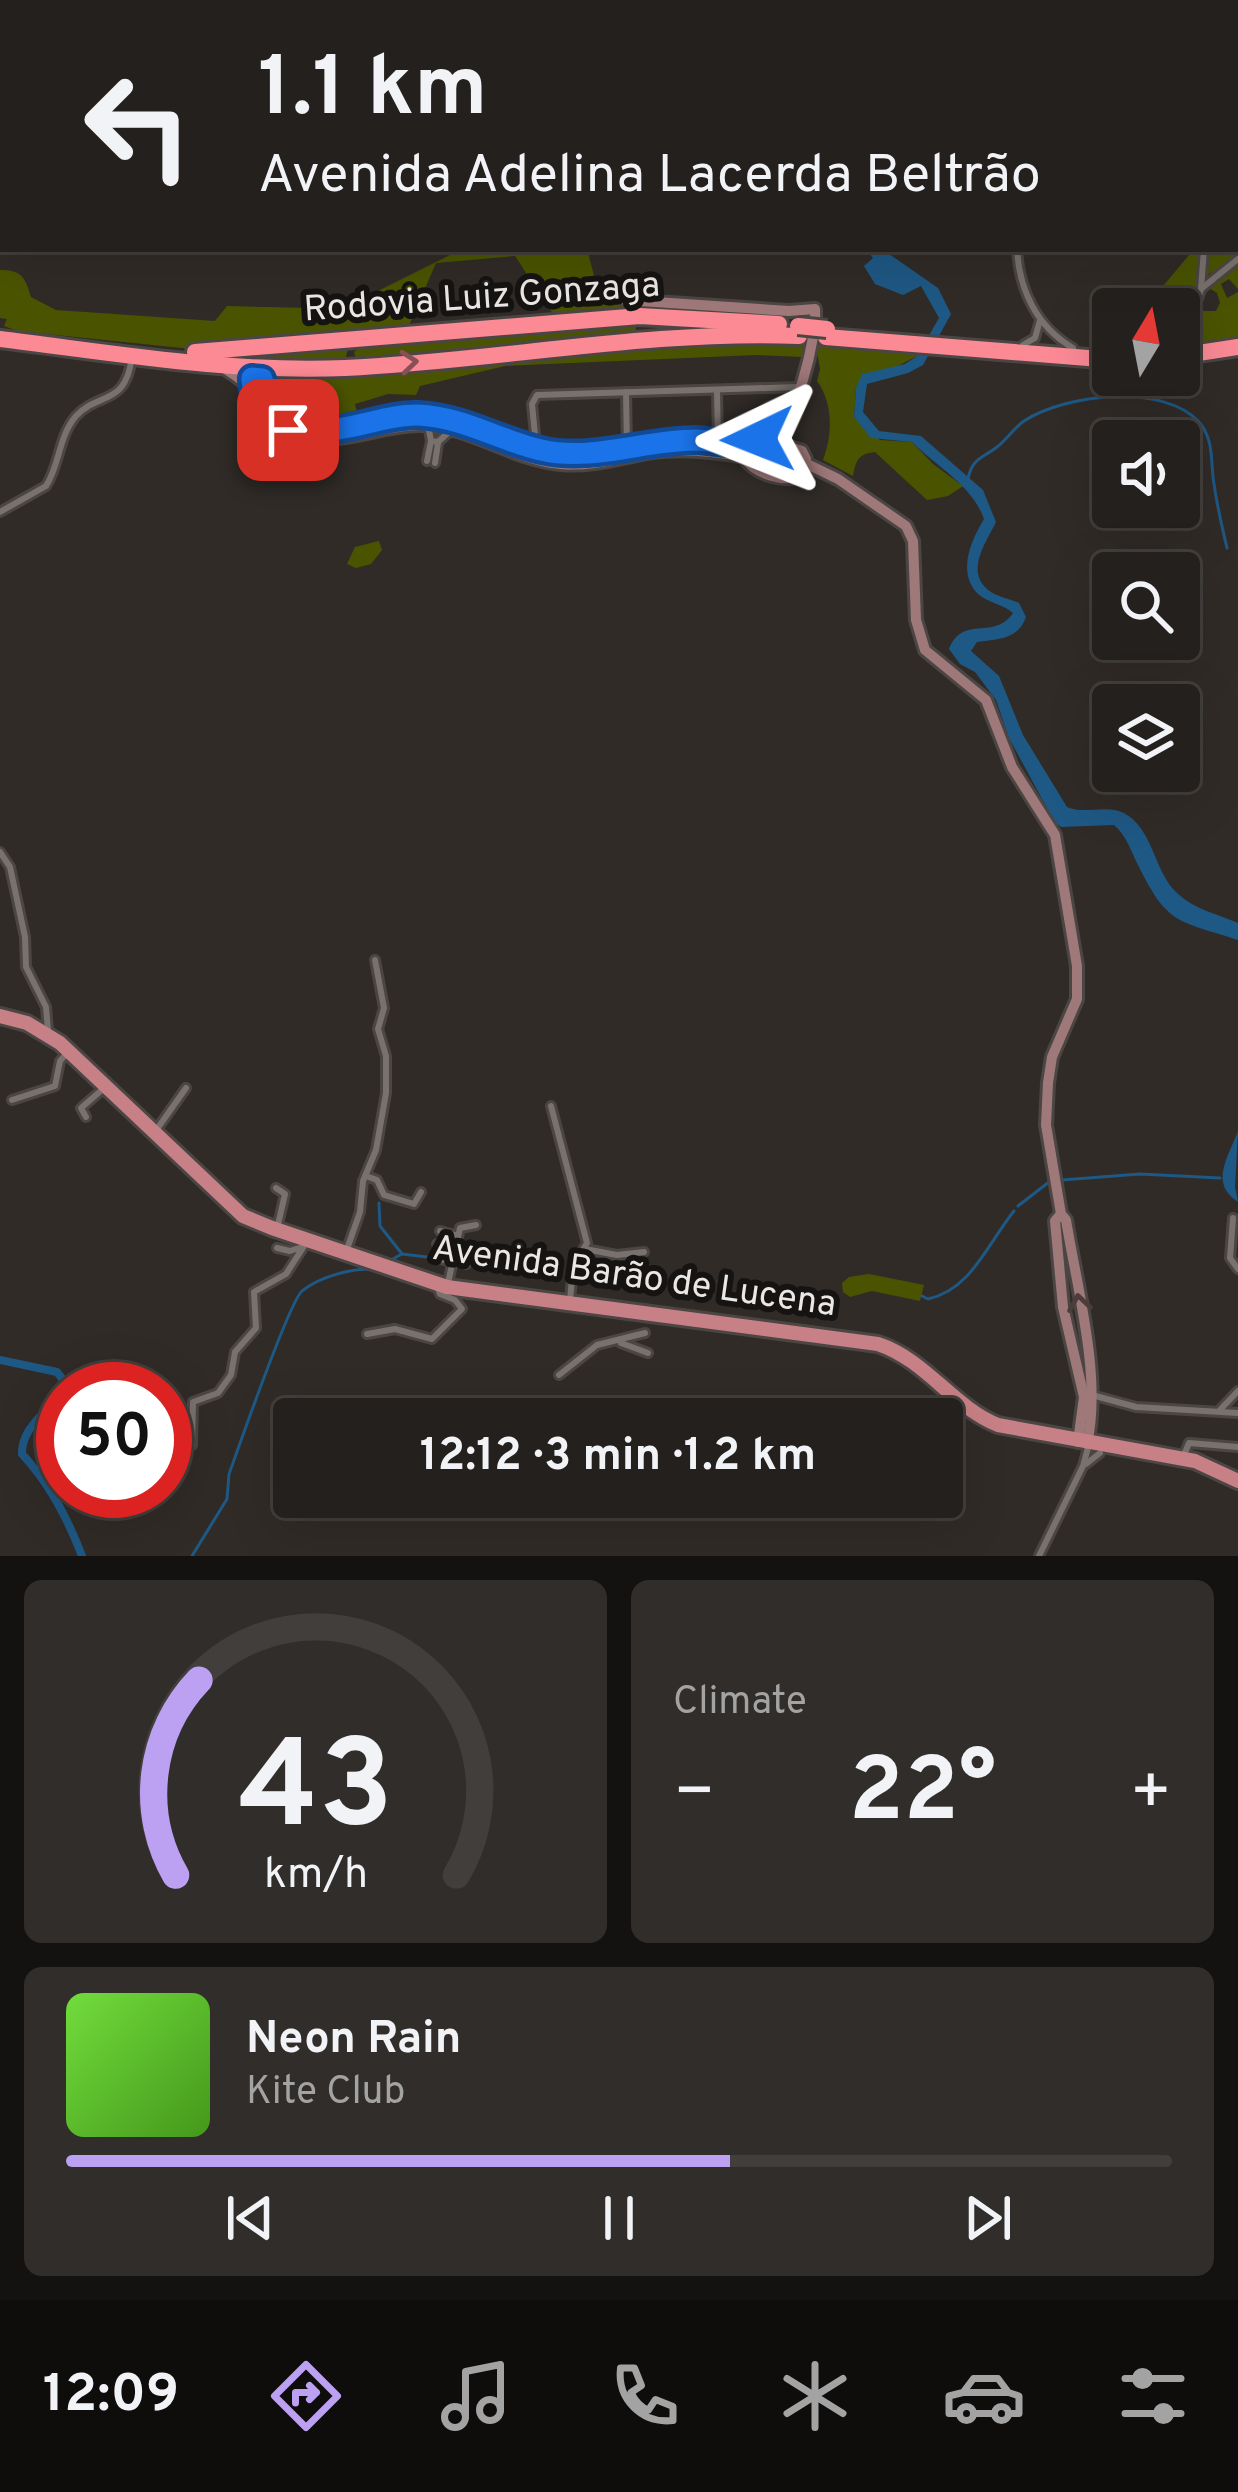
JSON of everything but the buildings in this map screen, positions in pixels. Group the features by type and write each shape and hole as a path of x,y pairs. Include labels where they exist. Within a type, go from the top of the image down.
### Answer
{"highway":[{"name":"Rodovia Luiz Gonzaga","path":"0,334 204,353 627,313 812,335"},
{"path":"625,343 635,338 638,329 627,313"},
{"name":"Rodovia Luiz Gonzaga","path":"0,334 270,376 733,334 907,339 1092,354"},
{"path":"367,340 355,344 351,354 357,364 368,366"},
{"name":"Rodovia Luiz Gonzaga","path":"946,342 1092,352"},
{"path":"1200,357 1238,351"}],"main road":[{"path":"780,439 812,335"},
{"path":"219,365 253,391 276,422 314,439 343,438 394,421 499,440"},
{"path":"253,391 252,378 270,376 266,395 279,412 310,428 394,421 431,431 454,429 536,454 745,451 758,439 780,439 802,451 807,464 838,479 905,526 913,541 916,620 925,650 986,700 1012,766 1055,835 1077,966 1077,999 1052,1058 1046,1125 1061,1214 1066,1220 1092,1395 1089,1446"},
{"path":"627,452 671,441 718,442 745,451 753,468 789,479 800,476 807,464"},
{"name":"Avenida Barão de Lucena","path":"0,1016 47,1034 244,1216 305,1243 346,1252 443,1286 878,1344 917,1364 989,1421 1089,1446 1183,1459 1214,1467 1238,1481"},
{"path":"1061,1214 1055,1221 1064,1307 1084,1397 1089,1446"}],"street":[{"path":"1017,252 1021,283 1048,347"},
{"path":"1200,294 1204,252"},
{"path":"1202,289 1238,260"},
{"path":"1023,345 1035,338 1041,325"},
{"path":"1041,325 1073,349"},
{"path":"0,512 49,483 55,456 74,418 121,387 133,355"},
{"path":"536,454 534,397 799,387"},
{"path":"717,390 718,442"},
{"path":"626,392 627,452"},
{"path":"431,460 431,431 454,429"},
{"path":"0,852 10,867 25,937 26,967 47,1011 47,1034"},
{"path":"346,1252 376,1150 386,1093 386,1057 378,1029 384,1008 375,959"},
{"path":"11,1100 56,1086 60,1061 68,1052"},
{"path":"86,1117 81,1108 106,1086"},
{"path":"155,1132 186,1088"},
{"path":"551,1106 587,1243 573,1266 569,1304"},
{"path":"366,1175 376,1180 384,1195 405,1204 414,1204 421,1192"},
{"path":"276,1188 285,1194 277,1229"},
{"path":"1232,1218 1230,1258 1238,1269"},
{"path":"368,1334 395,1329 432,1339 462,1309 440,1294 462,1226 476,1225"},
{"path":"440,1231 458,1236"},
{"path":"277,1248 290,1251 305,1243"},
{"path":"192,1445 193,1402 214,1396 228,1379 235,1352 256,1328 254,1292 286,1274 305,1243"},
{"path":"437,1244 482,1254"},
{"path":"585,1250 617,1255 644,1252"},
{"path":"437,1258 466,1264"},
{"path":"559,1375 597,1345 645,1333"},
{"path":"617,1341 648,1353"},
{"path":"1216,1412 1238,1391"},
{"path":"1092,1395 1136,1407 1238,1413"},
{"path":"1183,1459 1189,1443 1238,1447"},
{"path":"1040,1556 1089,1446"},
{"path":"1083,1466 1089,1446"}],"green space":[{"path":"456,252 588,252 600,298 621,304 637,323 634,337 357,363 354,352 362,346 557,320 515,256 436,263 408,328 201,350 18,331 4,326 7,319 0,318 0,270 18,273 31,297 56,310 215,321 227,306 312,308 374,293"},
{"path":"1192,252 1235,252 1238,257 1202,278 1204,256 1200,288 1162,288"},
{"path":"1238,262 1238,289 1229,279 1221,284 1227,298 1238,292 1238,343 1200,349 1200,313 1216,311 1220,303 1217,293 1207,287"},
{"path":"755,339 808,340 803,357 505,366 420,386 416,395 388,394 355,404 357,412 334,426 296,417 269,387 275,376"},
{"path":"815,340 919,346 917,356 856,388 854,417 880,440 912,442 963,486 948,496 927,500 875,452 859,459 853,476 823,460 830,419 817,381"},
{"path":"348,348 346,357 352,366 183,359"},
{"path":"754,441 797,450 805,460 795,477 748,464 747,446"},
{"path":"379,541 382,550 371,564 356,568 347,564 355,547"},
{"path":"869,1274 924,1285 920,1301 872,1291 850,1297 843,1292 842,1283 849,1277"}],"water":[{"path":"868,252 886,252 938,288 951,314 923,365 867,384 863,412 879,431 921,436 983,490 996,522 979,558 979,576 991,592 1019,603 1026,617 1013,634 977,642 971,651 999,676 1023,735 1067,807 1117,810 1134,820 1169,884 1191,903 1238,923 1238,940 1188,924 1167,910 1114,825 1061,827 1054,821 1009,738 996,700 949,649 962,633 997,626 1013,613 978,594 971,585 967,566 984,519 971,496 912,442 871,438 854,417 862,374 905,364 917,356 939,318 921,286 903,295 875,284 864,266 873,258"},
{"path":"1238,1131 1238,1202 1224,1187 1223,1178"}],"waterway":[{"path":"968,479 979,459 1042,412 1088,399 1139,397 1163,402 1199,422 1208,437 1227,548"},
{"path":"1062,1180 1140,1174 1220,1178"},
{"path":"1018,1206 1049,1182"},
{"path":"379,1203 380,1226 402,1254 389,1261 381,1258"},
{"path":"922,1296 943,1294 967,1276 1014,1211"},
{"path":"402,1254 440,1263"},
{"path":"192,1556 227,1499 229,1474 295,1301 302,1291 326,1278 373,1269"},
{"path":"0,1360 57,1372 64,1381 27,1433 22,1454 57,1502 82,1556"}],"route":[{"path":"288,430 267,412 253,391 252,378 262,379 266,395 279,412 319,430 383,417 430,416 566,454 671,441 746,445 758,439"}]}
